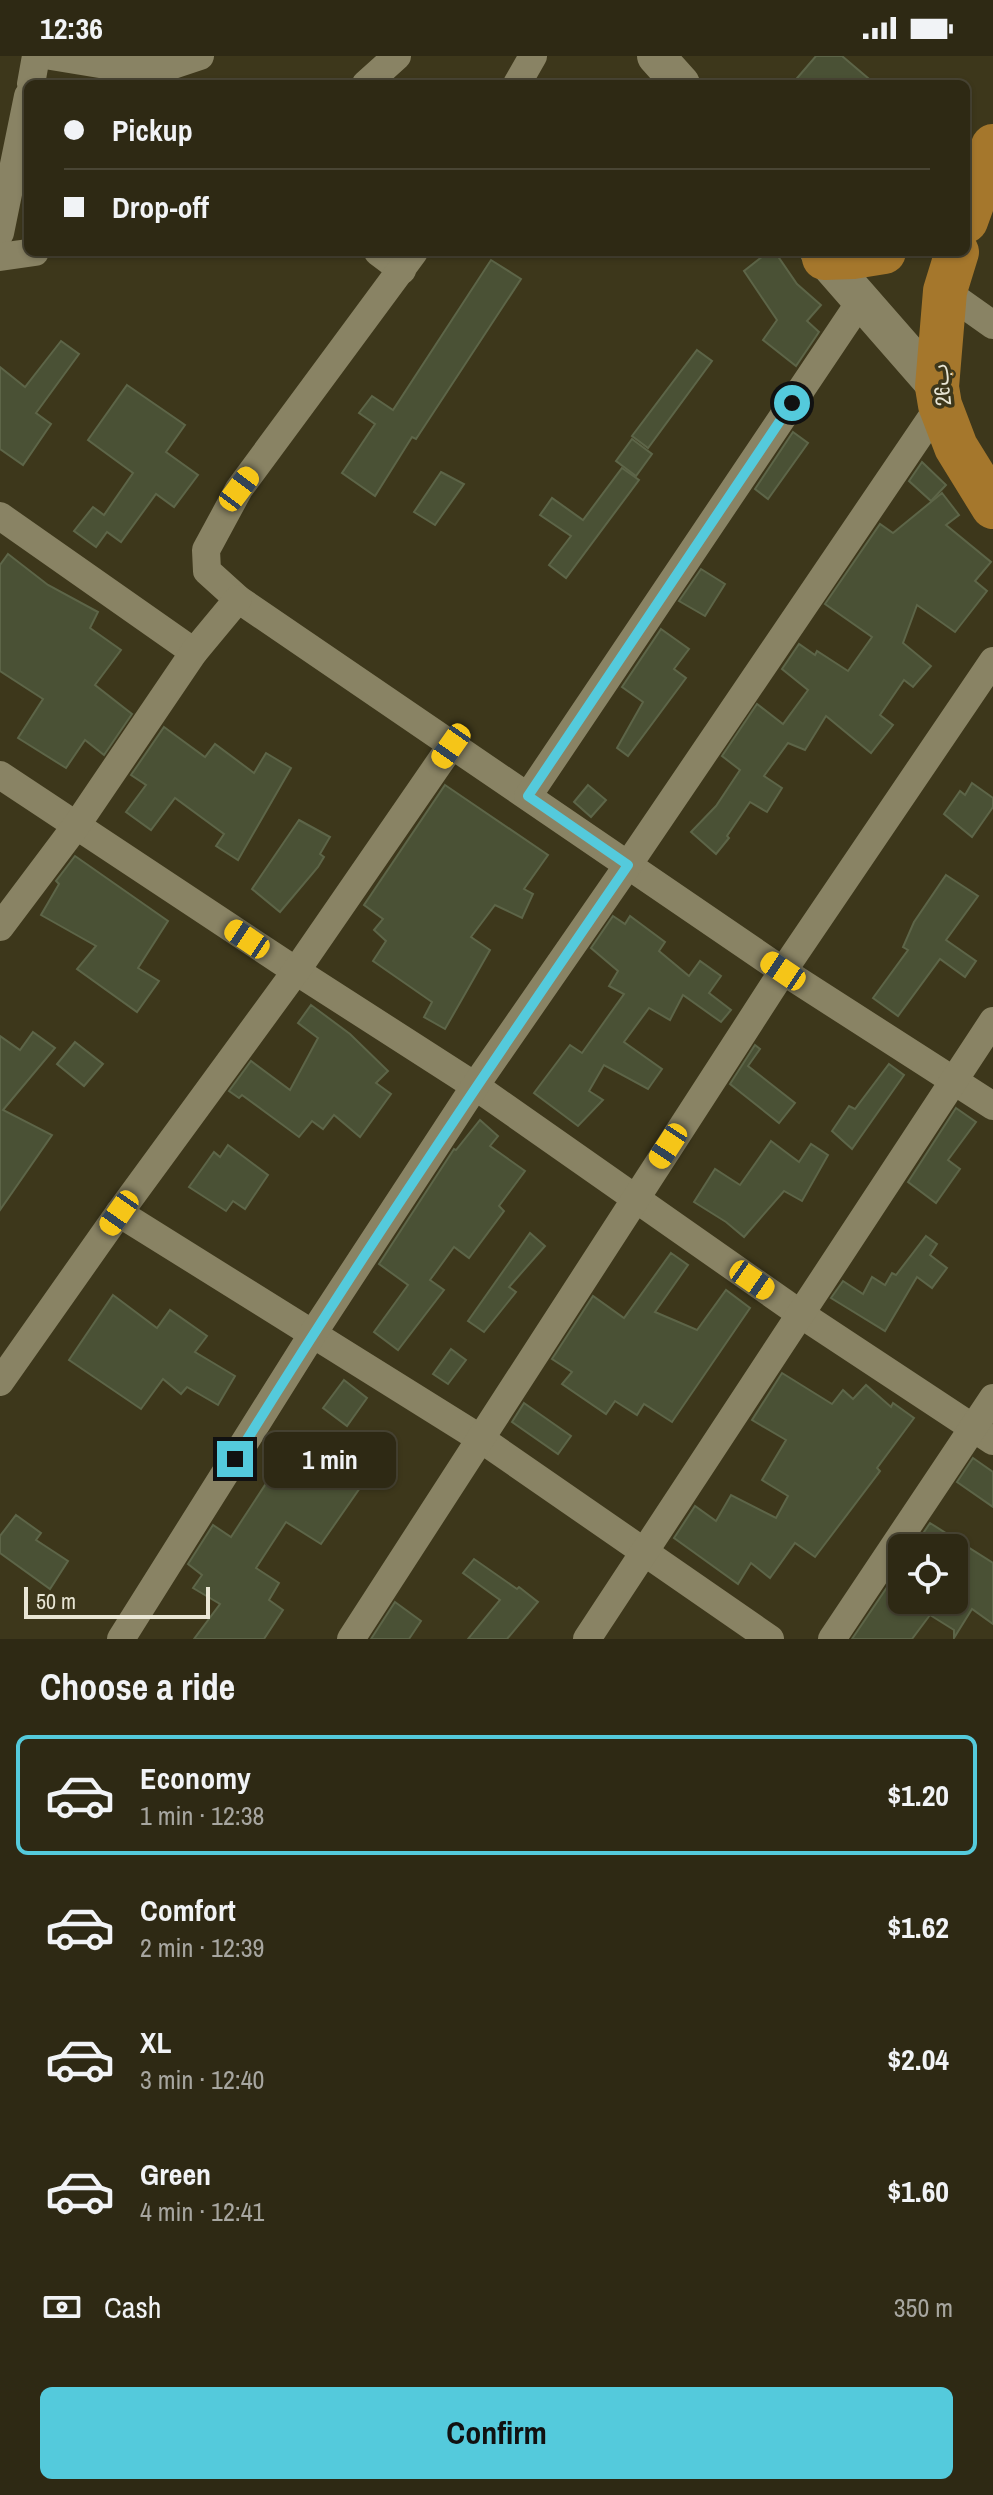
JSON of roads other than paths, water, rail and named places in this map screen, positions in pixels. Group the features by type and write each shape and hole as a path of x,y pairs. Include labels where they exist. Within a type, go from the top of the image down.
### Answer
{"highway":[{"path":"970,200 993,146"},
{"path":"838,256 859,256"},
{"name":"26ب","path":"951,271 938,396 956,447 993,507"}],"street":[{"path":"32,80 36,56"},
{"path":"51,56 118,67 170,66 200,56"},
{"path":"370,80 397,56"},
{"path":"519,80 533,56"},
{"path":"656,56 677,80"},
{"path":"0,233 24,116"},
{"path":"0,257 24,254"},
{"path":"121,1639 312,1335 475,1086 628,865 938,396 862,299 823,256"},
{"path":"408,261 239,489 206,550 207,571 238,599 451,746 783,971 993,1106"},
{"path":"951,271 993,325"},
{"path":"528,796 862,299"},
{"path":"0,516 194,652"},
{"path":"0,927 76,826 194,652 238,599"},
{"path":"351,1639 783,971 993,661"},
{"path":"0,1382 296,971 451,746"},
{"path":"0,775 475,1086 799,1313 983,1434"},
{"path":"587,1639 993,1021"},
{"path":"119,1213 481,1439 770,1639"},
{"path":"832,1639 983,1434 993,1398"}]}
